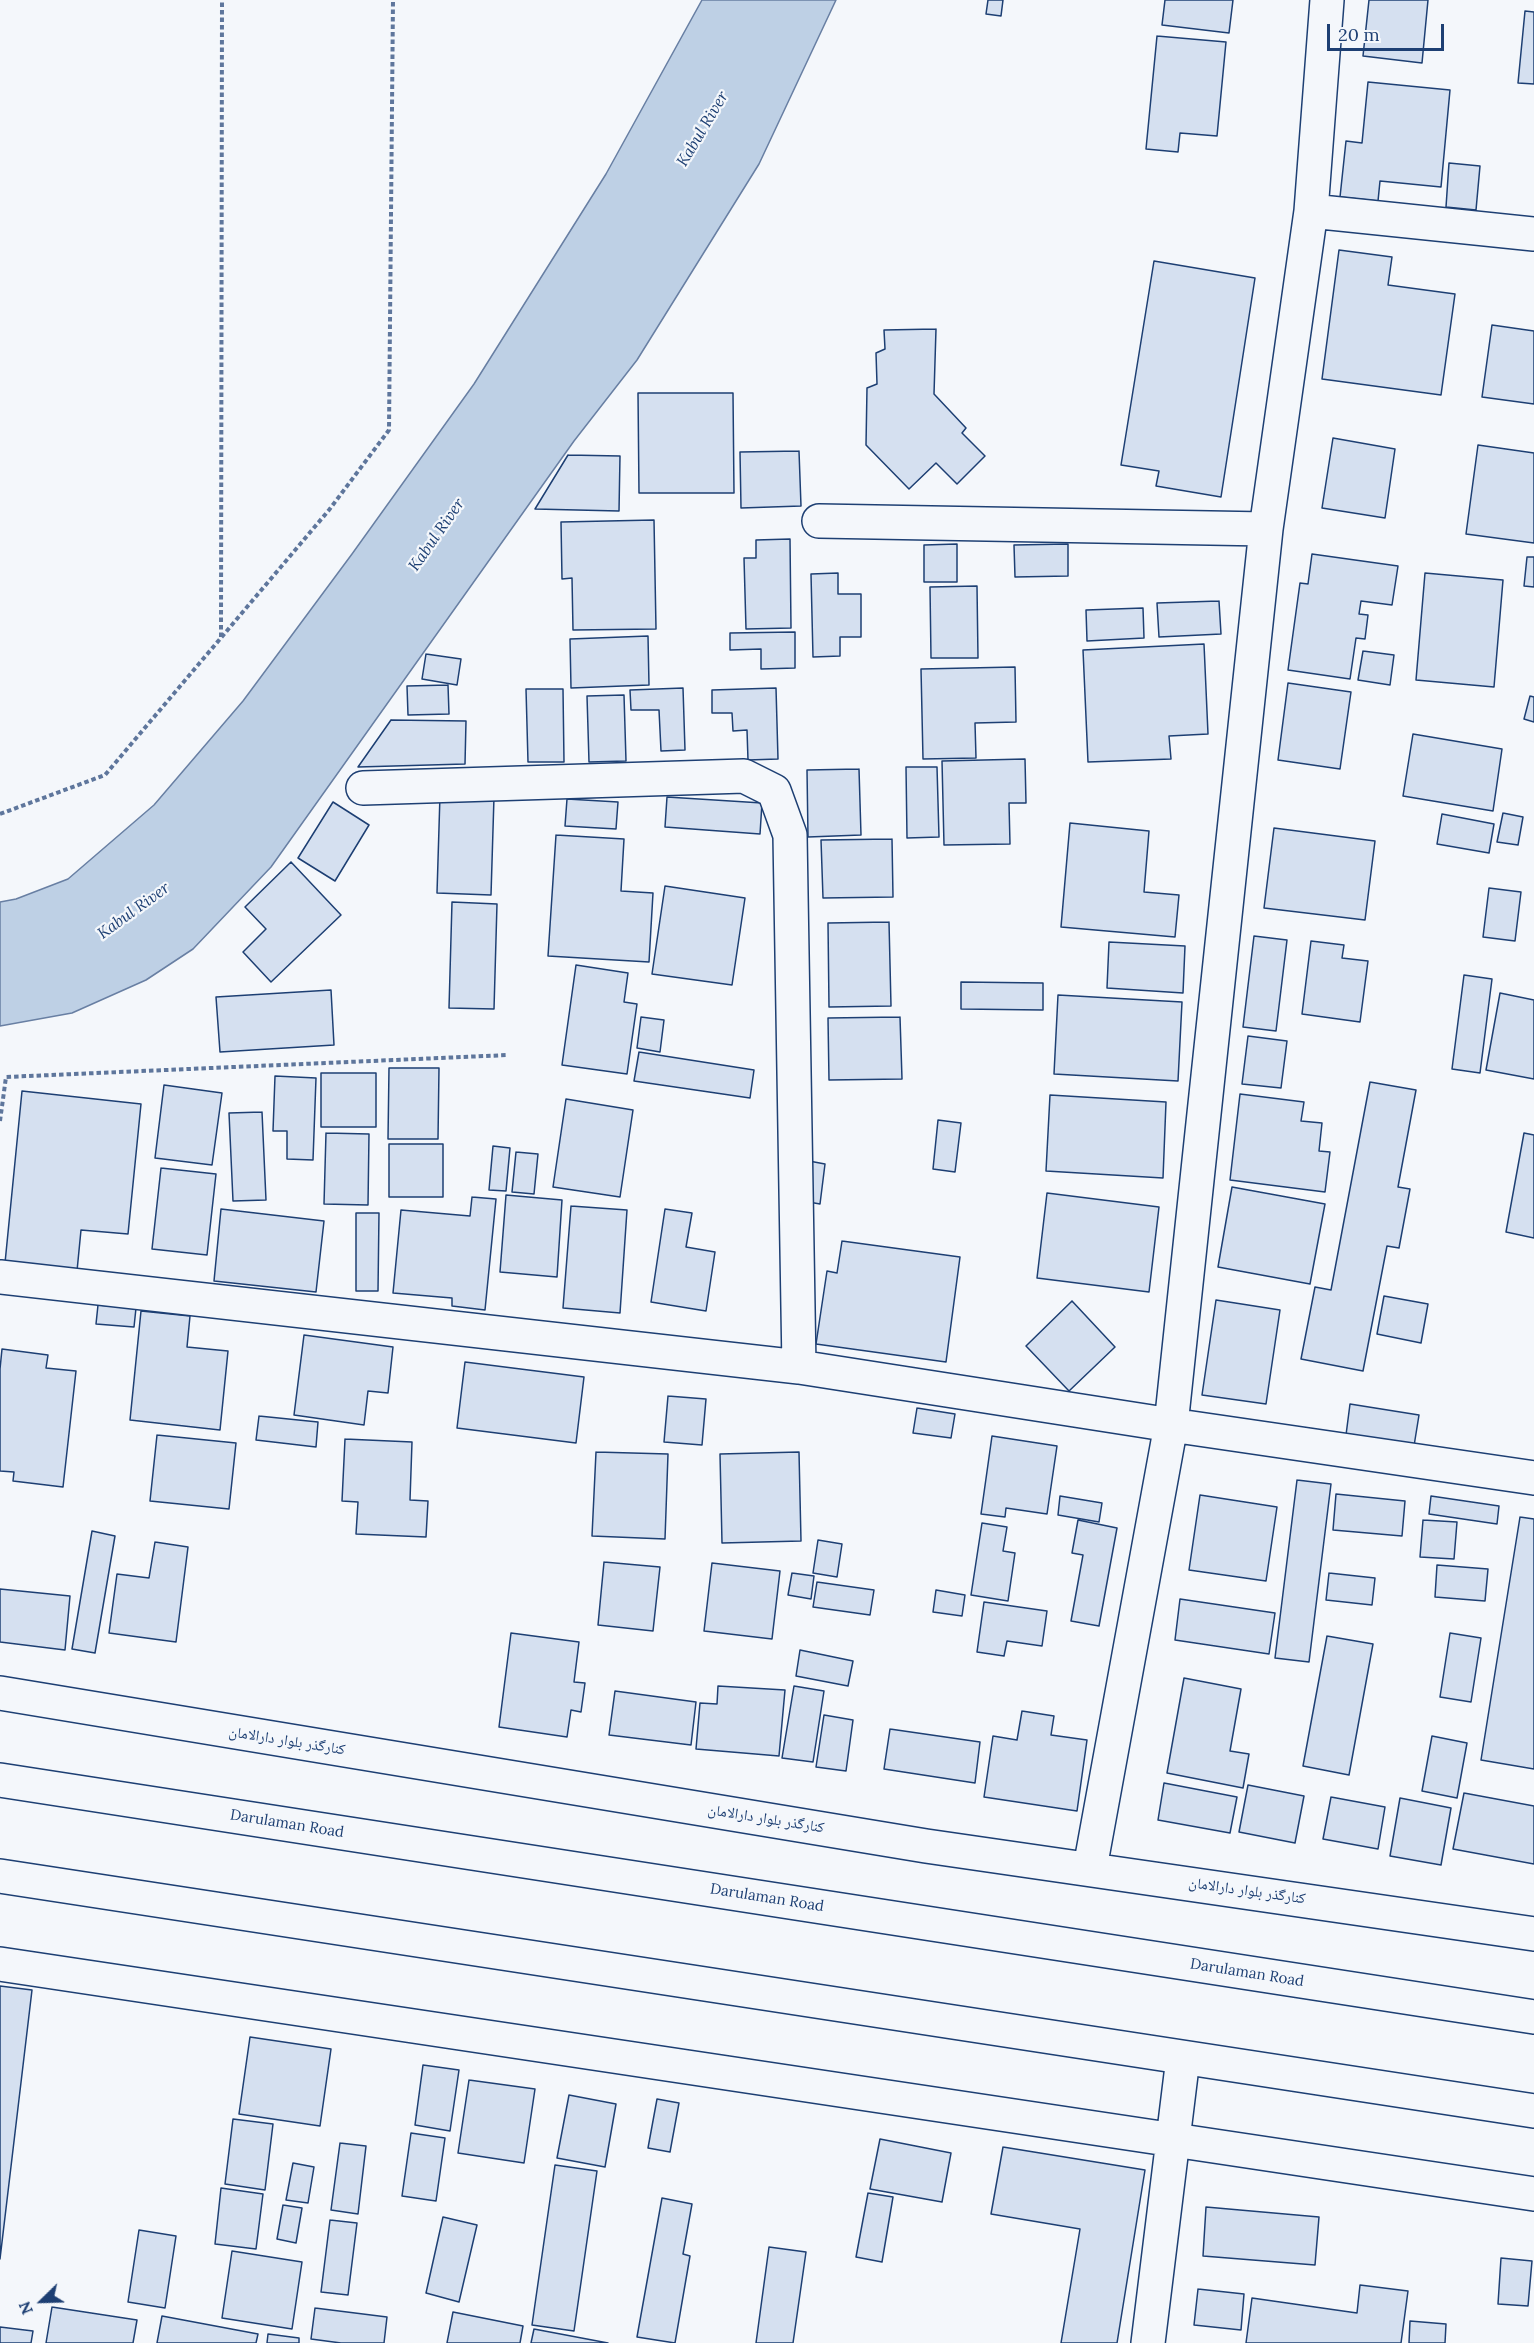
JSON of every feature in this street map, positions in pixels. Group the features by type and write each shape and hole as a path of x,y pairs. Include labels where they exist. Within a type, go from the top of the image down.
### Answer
{"street":[{"path":"1090,1868 1170,1425 1266,530 1311,211 1327,0"},
{"path":"1311,211 1534,234"},
{"path":"819,521 1266,530"},
{"path":"363,788 744,776 774,791 790,836 799,1367"},
{"path":"0,1277 799,1367 1170,1425 1534,1478"},
{"name":"کنارگذر بلوار دارالامان","path":"0,1693 926,1846 1534,1934"},
{"name":"Darulaman Road","path":"0,1780 1534,2017"},
{"path":"0,1876 1534,2112"},
{"path":"0,1964 1534,2194"},
{"path":"1148,2343 1183,2058"}],"path":[{"path":"220,638 222,0"},
{"path":"0,814 105,775 329,510 389,430 393,0"},
{"path":"0,1121 6,1077 508,1055"}],"water":[{"name":"Kabul River","path":"702,0 836,0 759,164 637,360 574,441 271,867 193,949 146,980 72,1013 0,1026 0,902 16,899 68,879 154,805 243,701 474,384 606,174"}],"building":[{"path":"988,0 1003,0 1001,16 986,14"},
{"path":"1165,0 1233,0 1229,33 1162,25"},
{"path":"1369,0 1428,0 1422,63 1363,56"},
{"path":"1525,11 1534,12 1534,84 1518,83"},
{"path":"1157,36 1226,42 1217,136 1180,133 1178,152 1146,149"},
{"path":"1368,82 1450,90 1441,187 1380,181 1378,201 1340,197 1346,141 1362,143"},
{"path":"1449,163 1480,166 1476,210 1446,207"},
{"path":"1339,250 1392,257 1388,285 1455,294 1441,395 1322,379"},
{"path":"1154,261 1255,278 1221,497 1156,486 1159,471 1121,465"},
{"path":"1492,325 1534,331 1534,404 1482,397"},
{"path":"936,329 934,394 966,428 962,433 985,456 957,484 936,463 909,489 866,445 867,388 877,384 876,353 885,349 884,330"},
{"path":"638,393 733,393 734,493 639,493"},
{"path":"1333,438 1395,449 1385,518 1322,508"},
{"path":"1478,445 1534,453 1534,543 1466,534"},
{"path":"799,451 801,506 741,508 740,452"},
{"path":"568,455 620,456 619,511 535,509"},
{"path":"654,520 656,629 573,630 572,578 562,579 561,522"},
{"path":"790,539 791,628 746,629 744,558 756,558 756,540"},
{"path":"957,544 957,582 924,582 924,545"},
{"path":"1068,544 1068,576 1015,577 1014,545"},
{"path":"1312,554 1398,566 1392,605 1361,601 1359,614 1368,615 1365,639 1356,638 1350,679 1288,670 1300,583 1308,584"},
{"path":"1527,557 1534,557 1534,587 1524,586"},
{"path":"838,573 838,594 861,594 861,637 840,637 840,656 813,657 811,574"},
{"path":"1425,573 1503,580 1494,687 1416,680"},
{"path":"977,586 978,658 931,658 930,587"},
{"path":"1219,601 1221,634 1159,637 1157,603"},
{"path":"1143,608 1144,638 1087,641 1086,610"},
{"path":"795,632 795,668 761,669 761,649 730,650 730,633"},
{"path":"648,636 649,685 571,688 570,639"},
{"path":"1204,644 1208,734 1169,736 1171,759 1088,762 1083,650"},
{"path":"1363,651 1394,655 1390,685 1358,680"},
{"path":"426,654 461,659 457,685 422,679"},
{"path":"1015,667 1016,722 975,723 976,758 923,759 921,669"},
{"path":"1288,683 1351,692 1340,769 1278,760"},
{"path":"448,685 449,714 408,715 407,686"},
{"path":"683,688 685,750 661,751 659,710 631,710 630,690"},
{"path":"776,688 778,759 748,760 747,730 733,731 732,713 712,713 712,690"},
{"path":"526,689 563,689 564,762 528,762"},
{"path":"624,695 626,761 589,762 587,696"},
{"path":"1530,696 1534,697 1534,722 1524,719"},
{"path":"391,720 466,721 465,764 358,767"},
{"path":"1413,734 1502,749 1493,811 1403,796"},
{"path":"1025,759 1026,803 1009,803 1010,844 944,845 942,761"},
{"path":"906,767 937,767 939,837 907,838"},
{"path":"859,769 861,835 808,837 807,770"},
{"path":"440,795 494,797 491,895 437,893"},
{"path":"667,797 762,803 760,834 665,827"},
{"path":"567,799 618,802 616,829 565,826"},
{"path":"333,802 369,825 335,881 298,858"},
{"path":"1503,813 1523,817 1518,845 1497,842"},
{"path":"1442,814 1494,824 1489,853 1437,844"},
{"path":"1070,823 1149,831 1144,892 1179,895 1175,937 1061,927"},
{"path":"1274,828 1375,841 1365,920 1264,908"},
{"path":"556,835 624,839 621,891 653,893 649,962 548,956"},
{"path":"892,839 893,897 823,898 821,840"},
{"path":"291,862 341,915 271,982 243,952 266,929 245,907"},
{"path":"665,886 745,898 732,985 652,974"},
{"path":"1489,888 1521,892 1515,941 1483,937"},
{"path":"452,902 497,904 494,1009 449,1008"},
{"path":"889,922 891,1006 829,1007 828,923"},
{"path":"1254,936 1287,940 1276,1031 1243,1027"},
{"path":"1311,941 1344,945 1342,958 1368,961 1360,1022 1302,1014"},
{"path":"1109,942 1185,946 1183,993 1107,988"},
{"path":"576,965 628,973 624,1002 637,1004 627,1074 562,1065"},
{"path":"1464,975 1492,979 1480,1073 1452,1069"},
{"path":"961,982 1043,983 1043,1010 961,1009"},
{"path":"331,990 334,1045 220,1052 216,997"},
{"path":"1500,993 1534,1000 1534,1079 1486,1070"},
{"path":"1058,995 1182,1002 1178,1081 1054,1074"},
{"path":"641,1017 664,1020 660,1052 637,1048"},
{"path":"900,1017 902,1079 829,1080 828,1018"},
{"path":"1248,1036 1287,1041 1281,1088 1242,1084"},
{"path":"639,1052 754,1070 750,1098 634,1081"},
{"path":"389,1068 439,1068 438,1139 388,1139"},
{"path":"321,1073 376,1073 376,1127 321,1127"},
{"path":"275,1076 316,1078 313,1160 287,1159 287,1131 273,1131"},
{"path":"1370,1082 1416,1090 1398,1187 1410,1189 1399,1248 1387,1246 1363,1371 1301,1359 1315,1287 1331,1290"},
{"path":"164,1085 222,1093 212,1165 155,1158"},
{"path":"22,1091 141,1104 128,1234 81,1230 77,1271 5,1263"},
{"path":"1240,1094 1304,1102 1301,1121 1322,1123 1319,1151 1330,1152 1325,1192 1230,1180"},
{"path":"1050,1095 1166,1102 1163,1178 1046,1171"},
{"path":"566,1099 633,1110 620,1197 553,1187"},
{"path":"262,1112 266,1200 233,1201 229,1113"},
{"path":"938,1120 961,1123 955,1172 933,1169"},
{"path":"326,1133 369,1134 368,1205 324,1204"},
{"path":"1524,1133 1534,1135 1534,1238 1506,1232"},
{"path":"389,1144 443,1144 443,1197 389,1197"},
{"path":"493,1146 510,1148 506,1191 489,1190"},
{"path":"516,1152 538,1154 534,1194 512,1192"},
{"path":"809,1161 825,1164 820,1204 803,1201"},
{"path":"161,1168 216,1174 207,1255 152,1249"},
{"path":"1232,1187 1325,1204 1310,1284 1218,1267"},
{"path":"1047,1193 1159,1207 1149,1292 1037,1278"},
{"path":"506,1195 562,1200 557,1277 500,1272"},
{"path":"472,1197 496,1199 485,1310 452,1306 452,1298 393,1293 401,1210 470,1216"},
{"path":"571,1206 627,1210 620,1313 563,1308"},
{"path":"221,1209 324,1221 316,1292 214,1281"},
{"path":"665,1209 692,1213 686,1247 715,1252 706,1311 651,1302"},
{"path":"356,1213 379,1213 378,1291 356,1291"},
{"path":"842,1241 960,1257 946,1362 816,1344 827,1271 837,1273"},
{"path":"1384,1296 1428,1304 1421,1343 1377,1334"},
{"path":"1216,1300 1280,1310 1266,1404 1202,1395"},
{"path":"1072,1301 1115,1347 1069,1391 1026,1346"},
{"path":"98,1305 136,1308 134,1327 96,1324"},
{"path":"141,1311 190,1316 187,1347 228,1351 220,1430 130,1420"},
{"path":"304,1335 393,1347 388,1393 368,1391 364,1425 294,1415"},
{"path":"2,1349 48,1355 46,1368 76,1371 63,1487 13,1481 14,1472 0,1471"},
{"path":"465,1362 584,1377 576,1443 457,1428"},
{"path":"668,1396 706,1399 702,1445 664,1442"},
{"path":"1350,1404 1419,1415 1414,1446 1346,1435"},
{"path":"917,1408 955,1414 951,1438 913,1433"},
{"path":"259,1416 318,1422 316,1447 256,1440"},
{"path":"157,1435 236,1443 229,1509 150,1501"},
{"path":"992,1436 1057,1446 1047,1514 1006,1508 1005,1517 981,1514"},
{"path":"345,1439 412,1442 410,1500 428,1501 426,1537 356,1534 358,1502 342,1501"},
{"path":"596,1452 668,1454 665,1539 592,1536"},
{"path":"799,1452 801,1541 722,1543 720,1454"},
{"path":"1297,1480 1331,1484 1309,1662 1275,1658"},
{"path":"1336,1494 1405,1501 1402,1536 1333,1530"},
{"path":"1200,1495 1277,1507 1266,1581 1189,1570"},
{"path":"1060,1496 1102,1503 1099,1522 1058,1515"},
{"path":"1431,1496 1499,1506 1497,1524 1429,1514"},
{"path":"1520,1517 1534,1519 1534,1769 1481,1760"},
{"path":"1078,1520 1117,1528 1099,1626 1071,1621 1083,1555 1072,1553"},
{"path":"1423,1520 1457,1522 1454,1559 1420,1557"},
{"path":"982,1523 1007,1527 1003,1551 1015,1553 1008,1601 971,1595"},
{"path":"92,1531 115,1536 95,1653 72,1649"},
{"path":"818,1540 842,1544 837,1577 813,1573"},
{"path":"155,1542 188,1547 176,1642 109,1633 117,1574 149,1578"},
{"path":"604,1562 660,1567 653,1631 598,1625"},
{"path":"712,1563 780,1571 772,1639 704,1631"},
{"path":"1437,1565 1488,1569 1485,1601 1435,1597"},
{"path":"792,1573 814,1576 811,1599 788,1595"},
{"path":"1329,1573 1375,1578 1372,1605 1326,1600"},
{"path":"817,1582 874,1590 870,1615 813,1607"},
{"path":"0,1589 70,1596 65,1650 0,1642"},
{"path":"936,1590 965,1595 962,1616 933,1612"},
{"path":"1180,1599 1275,1613 1269,1654 1175,1640"},
{"path":"984,1602 1047,1611 1042,1646 1007,1641 1004,1656 977,1652"},
{"path":"511,1633 579,1642 574,1682 585,1683 581,1712 571,1710 567,1737 499,1727"},
{"path":"1450,1633 1481,1638 1471,1702 1440,1697"},
{"path":"1327,1636 1373,1644 1349,1775 1303,1766"},
{"path":"800,1650 853,1661 848,1686 796,1676"},
{"path":"1184,1678 1241,1689 1230,1751 1249,1754 1243,1788 1167,1773"},
{"path":"718,1686 785,1690 779,1756 696,1749 700,1703 717,1704"},
{"path":"794,1686 824,1691 813,1762 782,1758"},
{"path":"615,1691 696,1702 691,1745 609,1735"},
{"path":"1022,1711 1054,1716 1051,1735 1087,1740 1077,1811 984,1797 993,1736 1017,1740"},
{"path":"824,1715 853,1720 846,1771 816,1767"},
{"path":"890,1729 980,1742 975,1783 884,1769"},
{"path":"1432,1736 1467,1743 1457,1798 1422,1791"},
{"path":"1164,1783 1237,1797 1230,1833 1158,1820"},
{"path":"1248,1785 1304,1796 1295,1843 1239,1832"},
{"path":"1464,1793 1534,1806 1534,1864 1453,1849"},
{"path":"1331,1797 1385,1807 1378,1849 1323,1839"},
{"path":"1400,1798 1451,1808 1441,1865 1390,1856"},
{"path":"0,1986 32,1990 0,2259"},
{"path":"250,2037 331,2049 320,2126 239,2114"},
{"path":"423,2065 459,2070 450,2131 415,2125"},
{"path":"469,2080 535,2089 524,2163 458,2153"},
{"path":"569,2095 616,2104 605,2167 557,2158"},
{"path":"657,2099 679,2103 670,2152 648,2148"},
{"path":"233,2119 273,2124 265,2190 225,2184"},
{"path":"411,2133 445,2138 436,2201 402,2196"},
{"path":"880,2139 951,2153 942,2202 870,2189"},
{"path":"340,2143 366,2146 358,2214 331,2210"},
{"path":"1003,2147 1145,2170 1117,2343 1061,2343 1080,2229 991,2214"},
{"path":"293,2163 314,2167 308,2203 286,2200"},
{"path":"555,2165 597,2171 574,2331 532,2325"},
{"path":"221,2188 263,2194 256,2249 215,2244"},
{"path":"868,2193 893,2197 882,2262 856,2257"},
{"path":"662,2198 692,2204 683,2254 690,2256 675,2343 637,2337"},
{"path":"283,2205 302,2208 296,2243 277,2239"},
{"path":"1206,2207 1319,2217 1315,2265 1203,2256"},
{"path":"443,2217 477,2225 459,2302 426,2293"},
{"path":"330,2220 357,2223 348,2295 321,2292"},
{"path":"139,2230 176,2236 165,2308 128,2302"},
{"path":"769,2247 806,2252 793,2343 756,2343"},
{"path":"232,2251 302,2262 292,2329 222,2318"},
{"path":"1501,2258 1532,2261 1528,2306 1498,2304"},
{"path":"1360,2285 1408,2291 1401,2343 1246,2343 1252,2298 1357,2313"},
{"path":"1198,2289 1244,2294 1241,2330 1194,2325"},
{"path":"52,2307 137,2320 133,2343 46,2343"},
{"path":"315,2308 387,2317 384,2343 341,2343 311,2339"},
{"path":"453,2312 523,2326 520,2343 447,2343"},
{"path":"162,2316 258,2334 256,2343 157,2343"},
{"path":"1410,2321 1446,2324 1445,2343 1409,2343"},
{"path":"0,2327 33,2331 31,2343 0,2343"},
{"path":"534,2329 608,2343 531,2343"},
{"path":"268,2334 299,2338 299,2343 267,2343"}]}
